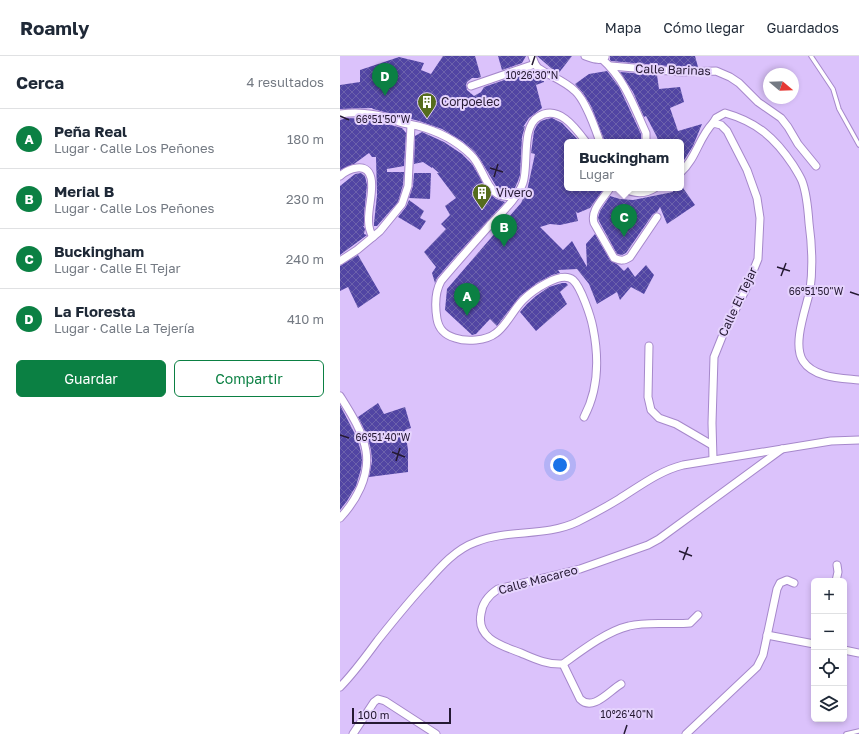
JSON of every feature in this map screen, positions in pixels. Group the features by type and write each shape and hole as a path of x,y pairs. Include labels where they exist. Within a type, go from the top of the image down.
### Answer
{"street":[{"path":"532,56 535,64 544,72 566,84 582,99 599,139"},
{"path":"585,56 598,60 604,58 622,81 646,133 646,139"},
{"path":"471,86 535,64"},
{"name":"Calle Barinas","path":"610,66 681,72 716,71 730,77 739,83 758,102 781,118 798,144 816,166"},
{"path":"340,114 350,112 372,114 387,117 402,123 438,133 450,139 472,155 477,162 485,180 493,190 505,197 516,195"},
{"path":"583,139 566,119 556,114 547,113 536,118 531,123 529,130 526,169 523,182 516,195 441,281 437,293 438,323 444,333 461,340 473,340 490,336 500,330 523,300 552,281 561,278 574,280 582,294 592,326 597,357 596,381 592,398 584,416"},
{"path":"684,169 692,158 706,130 713,124 716,118 725,113 738,117 762,130 773,139 788,157 802,179 808,211 812,260 810,290 801,327 799,348 800,354 802,360 811,370 820,374 859,380"},
{"name":"Calle El Tejar","path":"713,124 721,125 727,130 747,170 757,198 760,218 758,259 745,291 724,332 714,357 712,423 713,459"},
{"path":"340,261 357,250 380,231 402,204 408,186 411,125"},
{"path":"340,176 348,170 357,167 369,173 371,182 369,227 373,237"},
{"path":"608,191 594,212 592,218 614,258 620,261 626,260 630,257 657,217"},
{"path":"628,191 640,194 651,191"},
{"path":"649,346 648,397 651,410 659,418 676,424 712,445"},
{"path":"340,396 360,433 367,457 366,471 361,485 349,507 340,518"},
{"path":"340,687 409,601 437,571 462,548 490,538 519,533 551,531 564,527 618,500 642,484 671,468 694,462 831,441 859,440"},
{"name":"Calle Macareo","path":"562,664 547,663 538,660 498,644 487,636 480,624 480,617 481,609 492,593 498,589 580,568 648,545 659,539 782,449"},
{"path":"836,578 837,566"},
{"path":"686,734 756,667 763,655 777,589 780,583 787,580 794,583"},
{"path":"621,684 594,703 583,703 562,664 616,630 630,625 690,623 698,615"},
{"path":"768,635 811,643"},
{"path":"847,651 859,653"},
{"path":"352,734 374,702 378,699 385,701 436,734"}],"lane":[{"path":"811,56 833,89 839,109 859,145"},
{"path":"846,734 859,731"}],"building":[{"path":"443,56 475,56 481,77 472,78 466,85 467,90 474,96 481,92 484,87 533,70 543,77 544,82 536,85 542,108 529,118 523,127 525,126 522,137 520,175 514,190 501,190 496,186 474,151 462,141 442,129 372,108 340,109 340,85 360,82 360,70 399,57 424,63 421,70 431,74"},
{"path":"498,56 526,56 522,63 502,70"},
{"path":"537,56 572,56 558,74"},
{"path":"610,56 695,56 698,67 679,67 611,61"},
{"path":"607,71 619,87 641,134 641,139 604,139 591,106 575,84 589,74"},
{"path":"620,72 657,75 659,89 680,87 684,102 670,108 678,131 702,124 693,146 684,160 684,139 657,139 646,116 644,117 633,92"},
{"path":"347,118 369,119 402,128 406,133 404,166 387,169 387,172 404,172 403,185 398,202 377,226 374,226 377,195 376,157 372,157 369,153 354,164 340,170 340,120"},
{"path":"552,118 562,123 577,139 564,139 564,191 602,191 590,208 578,213 576,212 578,221 560,225 550,224 540,227 563,250 572,241 587,267 586,244 595,234 610,260 624,271 628,267 635,277 646,265 654,275 644,294 631,287 620,300 617,292 597,304 589,284 577,269 558,270 560,273 552,275 537,283 520,296 497,326 490,319 476,334 472,335 445,310 447,289 521,203 527,191 535,154 531,153 534,131 541,121"},
{"path":"422,132 444,142 462,154 472,164 489,193 496,199 505,202 455,257 437,278 435,283 432,273 436,267 424,252 446,229 441,224 450,215 445,206 456,198 437,173 439,173 432,167 423,162 414,164 415,136"},
{"path":"361,173 365,176 367,185 363,226 365,229 364,234 367,235 340,255 340,186 355,174"},
{"path":"414,173 431,173 430,199 409,198 413,186"},
{"path":"684,189 695,205 667,224 660,207 657,212 653,214 626,253 622,255 617,254 598,218 600,211 610,196 620,199 633,200 684,191"},
{"path":"409,200 424,211 420,218 426,221 420,230 398,217 406,207"},
{"path":"358,255 380,293 358,308 348,287 340,291 340,266"},
{"path":"566,283 568,285 560,292 567,304 536,331 520,312 536,296 549,287"},
{"path":"378,403 384,414 405,407 411,428 405,430 408,450 408,472 369,477 372,461 371,450 367,435 358,417"},
{"path":"340,405 357,438 362,460 356,486 340,510"}],"place":[{"name":"La Floresta","path":"385,96"},
{"name":"Corpoelec","path":"427,119"},
{"name":"Vivero","path":"482,210"},
{"name":"Buckingham","path":"624,237"},
{"name":"Merial B","path":"504,247"},
{"name":"Peña Real","path":"467,316"}]}
